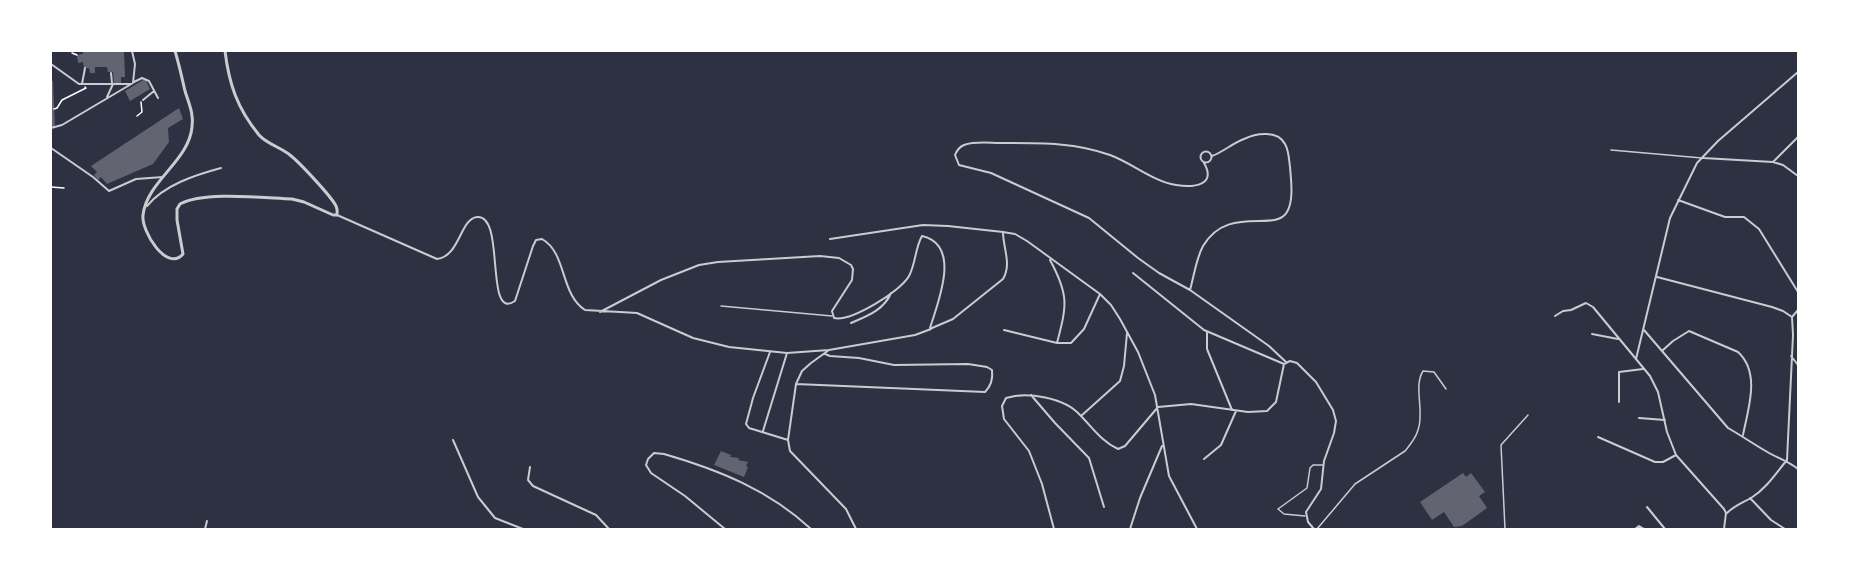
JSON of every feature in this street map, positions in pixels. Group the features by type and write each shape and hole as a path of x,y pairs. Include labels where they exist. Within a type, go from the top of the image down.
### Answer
{"street":[{"path":"130,51 134,57 135,76 132,83"},
{"path":"175,51 192,113 191,135 161,177 145,208 143,219 149,236 166,257 172,260 180,258 183,254 177,214 180,204 189,200 225,197 292,199 336,215 437,259 446,256 453,249 469,221 478,217 486,221 491,233 498,294 502,301 509,304 515,301 533,246 536,240 542,239 554,250 567,286 578,305 585,310 638,314 683,335 713,344 788,353 829,350 915,335 953,319 1002,279 1006,273 1008,263 1003,232"},
{"path":"225,51 234,96 255,129 263,139 291,156 332,201 337,209 336,215"},
{"path":"51,64 76,83 132,83"},
{"path":"82,84 85,68"},
{"path":"1636,359 1670,218 1697,163 1718,141 1798,72"},
{"path":"107,98 112,83 111,73"},
{"path":"51,128 62,126 144,78 151,82 158,98"},
{"path":"142,101 154,91"},
{"path":"1190,290 1203,247 1217,231 1234,222 1282,218 1290,202 1288,155 1285,143 1279,137 1266,134 1245,138 1212,156 1209,162 1204,163"},
{"path":"1773,162 1798,137"},
{"path":"1212,156 1209,152 1203,152 1201,159 1209,174 1208,178 1198,185 1190,186 1167,183 1112,156 1064,145 973,143 959,148 955,155 959,165 991,173 1089,218 1145,263 1190,290 1269,346 1285,363"},
{"path":"51,148 76,164 110,192 135,179 161,177"},
{"path":"1702,158 1773,162 1783,165 1798,176"},
{"path":"145,208 152,200 171,187 220,168"},
{"path":"99,184 103,179"},
{"path":"1678,200 1725,217 1740,215 1750,220 1759,229 1798,292"},
{"path":"830,239 923,225 1003,232 1021,237 1100,294 1111,305 1144,368 1158,407 1162,446 1169,476 1197,529"},
{"path":"600,312 668,277 699,265 820,256 839,258 846,261 853,269 852,280 833,308 832,316 837,319 842,318 876,303 909,278 916,248 922,236 932,239 940,248 945,263 940,295 930,328 932,328"},
{"path":"1049,257 1060,278 1066,297 1057,343"},
{"path":"1133,273 1208,332 1285,363 1294,361 1316,382 1333,410 1335,427 1324,465 1321,489 1308,508 1306,516 1315,529"},
{"path":"1656,276 1778,309 1792,317"},
{"path":"851,323 877,310 887,302 891,293"},
{"path":"1004,330 1068,344 1079,336 1100,294"},
{"path":"1555,316 1586,303 1593,307 1650,376 1658,392 1671,445 1676,454 1719,501 1726,513 1724,529"},
{"path":"1726,513 1766,485 1786,460 1792,317 1798,310"},
{"path":"1644,330 1728,428 1798,468"},
{"path":"1208,332 1207,349 1232,410"},
{"path":"1663,350 1682,334 1689,332 1743,356 1750,368 1751,378 1743,435"},
{"path":"1081,416 1120,381 1127,333"},
{"path":"1592,334 1618,339"},
{"path":"829,350 802,371 796,384 788,440 792,455 814,474 846,509 856,529"},
{"path":"770,352 746,422 748,427 788,440"},
{"path":"763,431 788,353"},
{"path":"796,384 985,392 993,377 992,370 977,365 902,366 825,354"},
{"path":"1791,356 1798,365"},
{"path":"1054,529 1032,457 1025,444 1007,424 1002,413 1002,406 1006,398 1031,395 1068,407 1081,416 1090,428 1112,446 1120,449 1136,435 1158,407 1191,404 1236,411 1261,412 1272,408 1276,402 1285,363"},
{"path":"1619,402 1619,372 1644,369"},
{"path":"1031,395 1089,458 1104,507"},
{"path":"1204,459 1221,445 1236,411"},
{"path":"1639,418 1665,420"},
{"path":"1598,437 1655,462 1663,462 1676,454"},
{"path":"453,440 477,497 495,518 524,529"},
{"path":"1130,529 1140,498 1162,446"},
{"path":"725,529 685,496 651,473 646,465 650,456 654,453 664,454 728,475 777,501 811,529"},
{"path":"530,467 528,480 533,486 596,515 609,529"},
{"path":"1750,498 1771,520 1785,529"},
{"path":"1647,507 1665,529"},
{"path":"205,529 207,521"},
{"path":"1635,529 1639,526 1644,529"},
{"path":"424,529 432,529"}],"lane":[{"path":"1611,150 1702,158"},
{"path":"721,306 832,316"},
{"path":"1315,529 1354,484 1405,452 1419,430 1420,378 1424,371 1434,372 1446,389"},
{"path":"1505,529 1501,445 1528,415"},
{"path":"1306,516 1284,514 1278,509 1306,488 1310,468 1313,465 1324,465"}],"path":[{"path":"72,53 77,55"},
{"path":"57,109 62,100 86,88 82,84"},
{"path":"137,116 142,112 142,101"},
{"path":"51,187 64,188"}],"building":[{"path":"83,51 124,52 125,77 121,77 121,83 114,83 113,72 108,72 107,67 95,67 95,73 90,73 89,68 84,68 83,62 78,63 77,55 83,54"},
{"path":"146,80 150,89 130,101 125,91"},
{"path":"51,81 53,81 55,128 51,128"},
{"path":"179,108 183,119 168,128 169,142 153,164 107,184 101,177 98,180 94,175 97,172 91,166"},
{"path":"721,451 731,455 730,457 748,462 744,477 714,465"},
{"path":"1463,473 1466,477 1471,473 1485,492 1479,496 1487,508 1462,526 1454,527 1444,512 1432,520 1420,502"}]}
